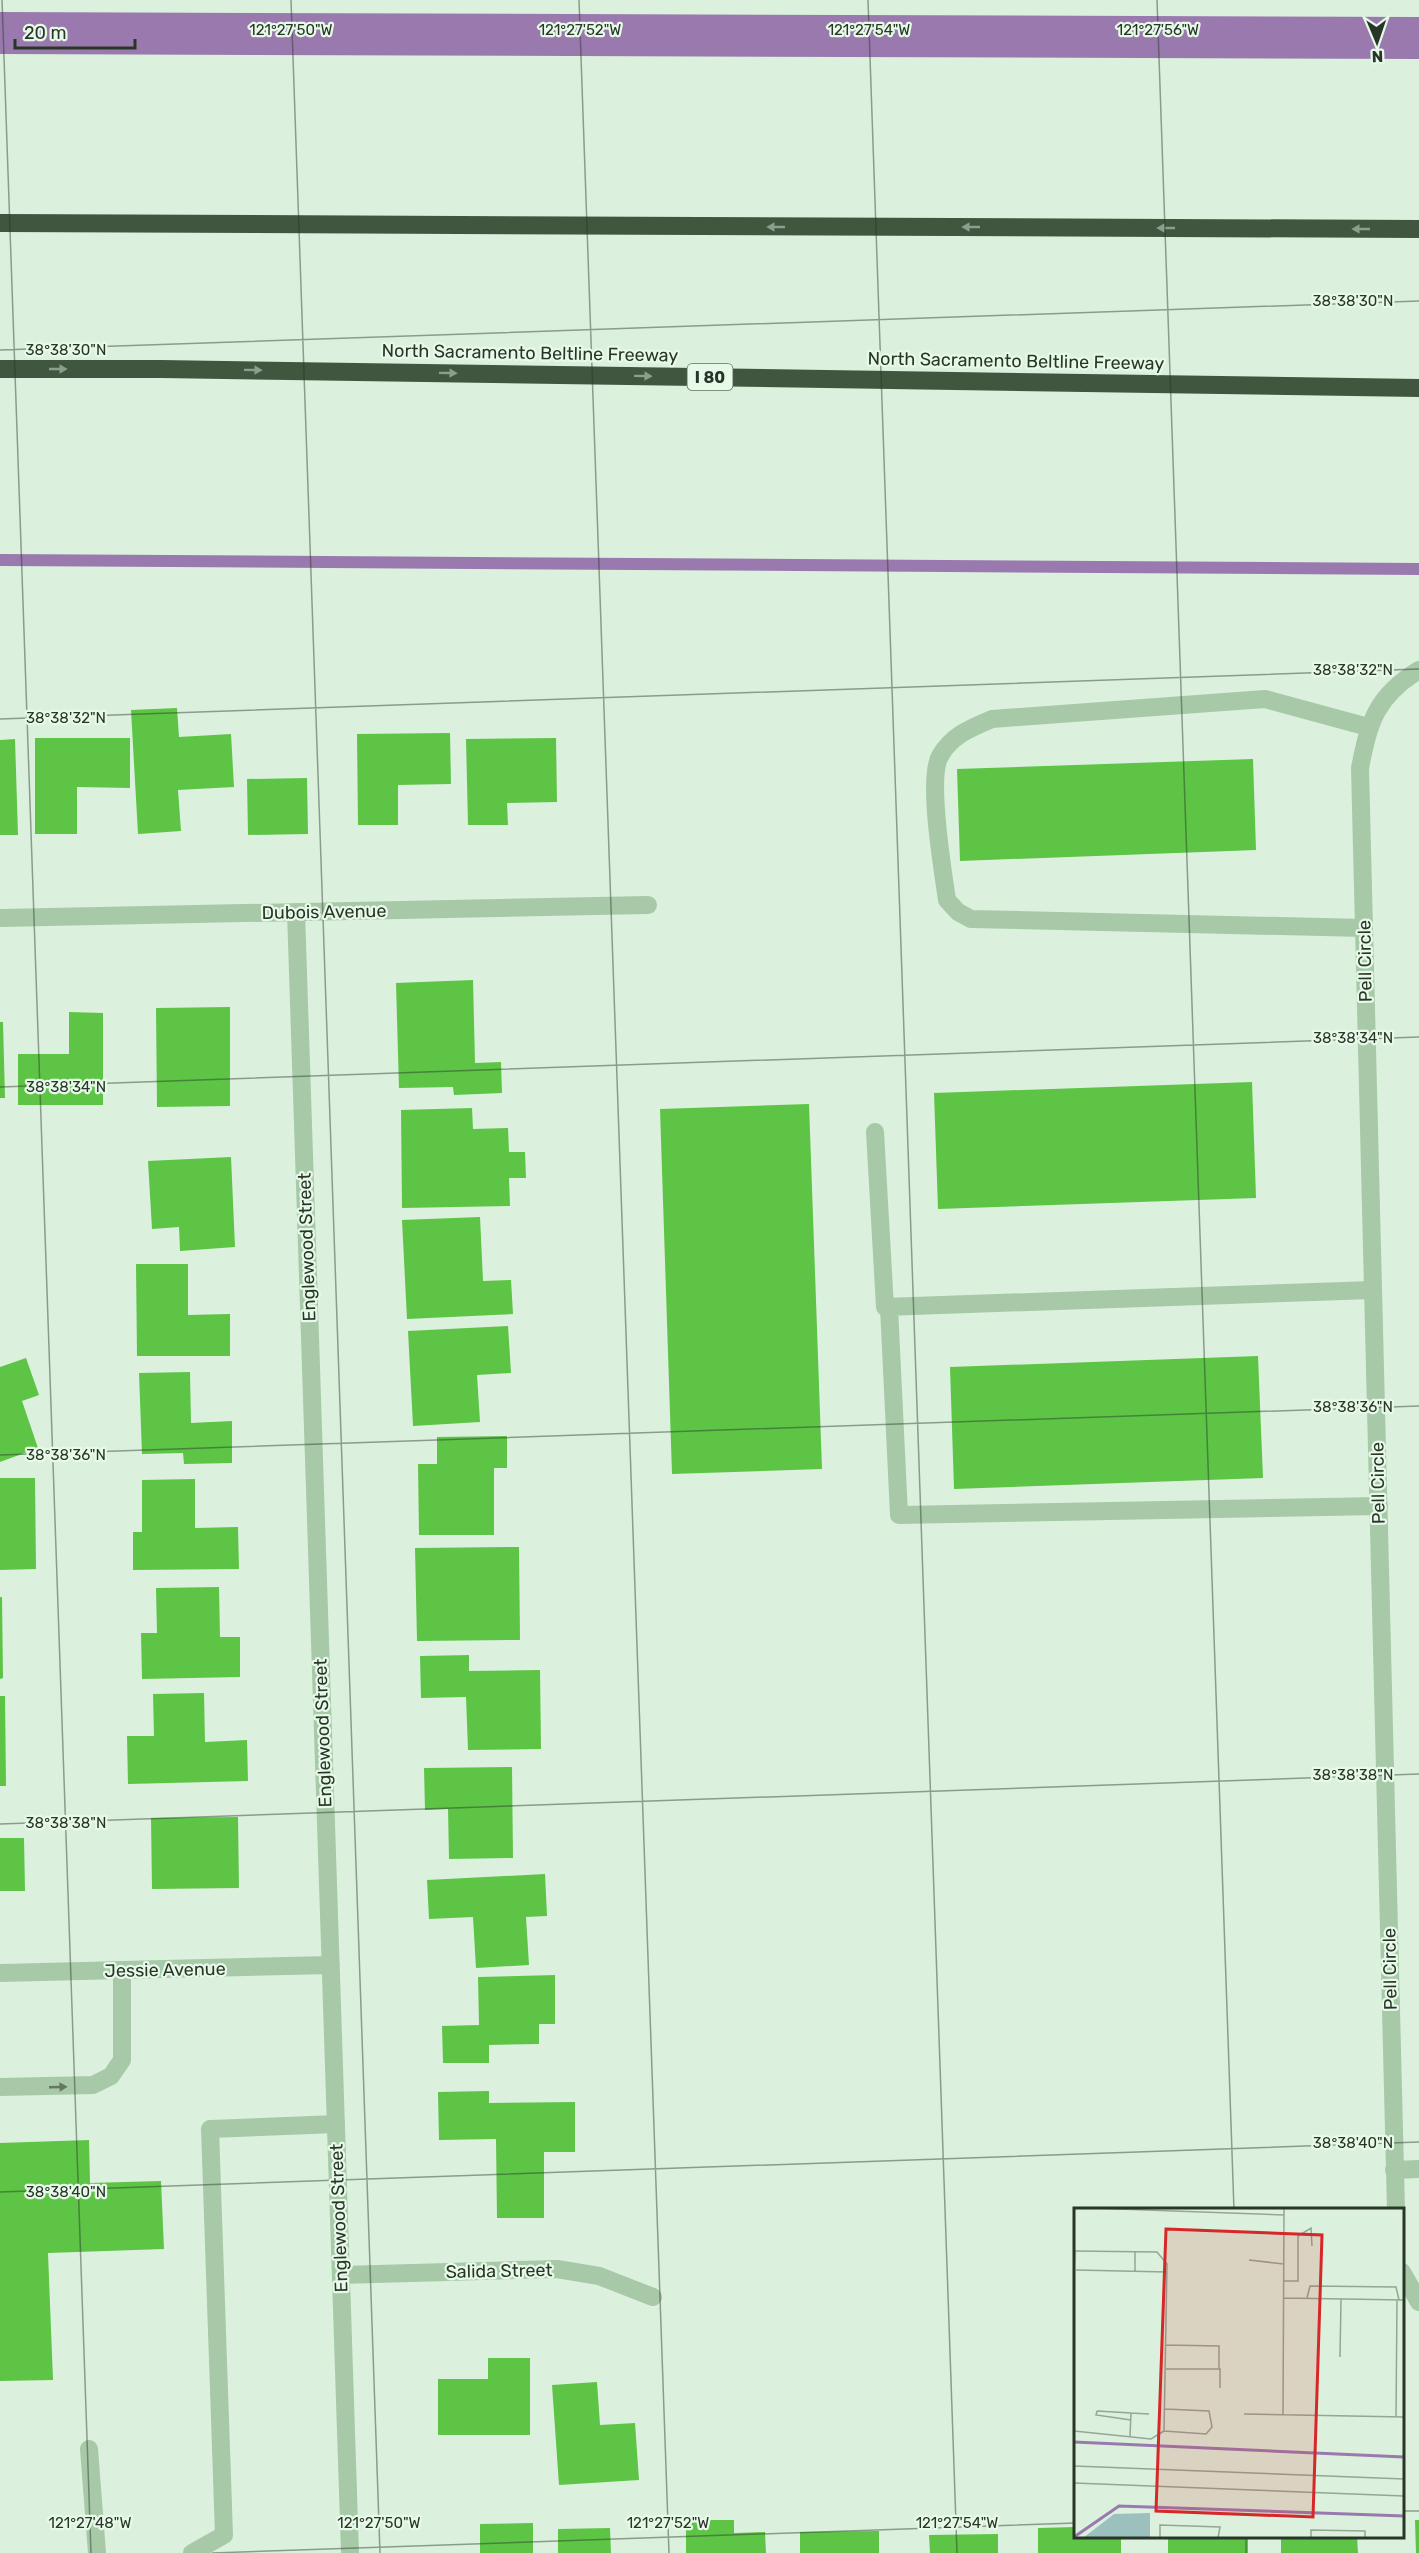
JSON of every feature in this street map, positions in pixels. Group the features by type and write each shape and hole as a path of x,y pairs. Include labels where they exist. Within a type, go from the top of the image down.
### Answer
{"highway":[{"path":"0,223 1419,229"},
{"name":"North Sacramento Beltline Freeway","path":"0,369 185,369 1419,388"}],"street":[{"name":"Pell Circle","path":"1395,2208 1360,768 1368,727 1382,702 1404,679 1419,670"},
{"path":"1364,928 971,919 958,912 946,900 934,781 939,757 959,733 992,719 1265,699 1368,727"},
{"name":"Dubois Avenue","path":"0,918 648,905"},
{"name":"Englewood Street","path":"296,912 350,2553"},
{"path":"875,1132 885,1307 1373,1290"},
{"path":"889,1307 899,1515 1378,1506"},
{"name":"Jessie Avenue","path":"0,1973 331,1965"},
{"path":"0,2087 93,2085 111,2076 122,2060 122,1971"},
{"path":"192,2553 224,2535 210,2129 336,2124"},
{"path":"1394,2170 1419,2169"},
{"name":"Salida Street","path":"341,2275 556,2269 599,2276 653,2297"},
{"path":"1404,2276 1419,2302"},
{"path":"88,2449 97,2553"}],"building":[{"path":"177,708 179,737 231,734 234,787 178,790 181,831 138,834 131,710"},
{"path":"450,733 451,784 398,785 398,825 358,825 357,734"},
{"path":"35,738 130,738 130,788 77,787 77,834 35,834"},
{"path":"556,738 557,802 507,803 508,825 468,825 466,739"},
{"path":"15,739 18,835 0,835 0,740"},
{"path":"1253,759 1256,850 960,861 957,769"},
{"path":"307,778 308,834 248,835 247,779"},
{"path":"473,980 475,1063 501,1062 502,1093 454,1095 453,1087 399,1088 396,983"},
{"path":"230,1007 230,1106 157,1107 156,1008"},
{"path":"69,1012 103,1013 103,1105 18,1105 18,1054 69,1054"},
{"path":"0,1022 3,1022 5,1098 0,1098"},
{"path":"1252,1082 1256,1198 938,1209 934,1093"},
{"path":"809,1104 822,1469 672,1474 660,1109"},
{"path":"472,1108 473,1129 508,1128 509,1152 525,1152 526,1178 509,1178 510,1206 402,1208 401,1110"},
{"path":"231,1157 235,1247 180,1251 179,1227 152,1229 148,1161"},
{"path":"480,1217 483,1281 511,1280 513,1314 407,1319 402,1220"},
{"path":"136,1264 188,1264 188,1315 230,1314 230,1356 137,1356"},
{"path":"508,1326 511,1373 477,1375 480,1422 413,1426 408,1331"},
{"path":"1258,1356 1263,1478 954,1489 950,1367"},
{"path":"26,1358 39,1395 22,1401 38,1448 0,1462 0,1367"},
{"path":"190,1372 191,1423 232,1421 232,1463 184,1464 183,1453 142,1454 139,1373"},
{"path":"507,1436 507,1468 494,1468 494,1535 419,1535 418,1464 437,1464 437,1437"},
{"path":"0,1478 35,1478 36,1569 0,1570"},
{"path":"195,1479 195,1528 238,1527 239,1569 133,1570 133,1532 142,1532 142,1480"},
{"path":"519,1547 520,1640 417,1641 415,1548"},
{"path":"219,1587 220,1637 240,1637 240,1677 142,1679 141,1633 157,1633 156,1588"},
{"path":"0,1597 2,1597 3,1678 0,1679"},
{"path":"469,1655 469,1671 540,1670 541,1749 468,1750 466,1697 421,1698 420,1656"},
{"path":"204,1693 205,1742 247,1740 248,1781 128,1784 127,1736 154,1736 153,1694"},
{"path":"0,1696 5,1696 6,1786 0,1786"},
{"path":"512,1767 513,1858 449,1859 448,1809 425,1810 424,1768"},
{"path":"238,1817 239,1888 152,1889 151,1818"},
{"path":"0,1838 24,1838 25,1891 0,1891"},
{"path":"545,1874 547,1916 526,1917 529,1965 476,1968 473,1917 429,1919 427,1880"},
{"path":"555,1975 555,2024 539,2024 539,2044 489,2045 489,2063 443,2063 442,2026 479,2025 478,1977"},
{"path":"489,2091 489,2103 575,2102 575,2152 544,2152 544,2218 497,2218 496,2139 439,2140 438,2092"},
{"path":"89,2140 90,2183 161,2181 164,2249 48,2253 53,2380 0,2381 0,2143"},
{"path":"488,2358 530,2358 530,2435 438,2435 438,2379 488,2379"},
{"path":"597,2382 600,2425 635,2423 639,2480 559,2485 552,2385"},
{"path":"686,2520 734,2520 734,2533 765,2532 766,2553 686,2553"},
{"path":"1415,2520 1419,2520 1419,2553 1416,2553"},
{"path":"533,2523 533,2553 480,2553 480,2524"},
{"path":"1074,2527 1074,2538 1121,2538 1121,2553 1038,2553 1038,2528"},
{"path":"610,2528 611,2553 558,2553 558,2529"},
{"path":"879,2531 879,2553 800,2553 800,2532"},
{"path":"998,2534 998,2553 930,2553 929,2535"},
{"path":"1168,2538 1248,2538 1248,2553 1168,2553"},
{"path":"1281,2538 1357,2538 1358,2553 1281,2553"}],"waterway":[{"path":"0,33 1419,38"},
{"path":"0,560 1419,569"}]}
